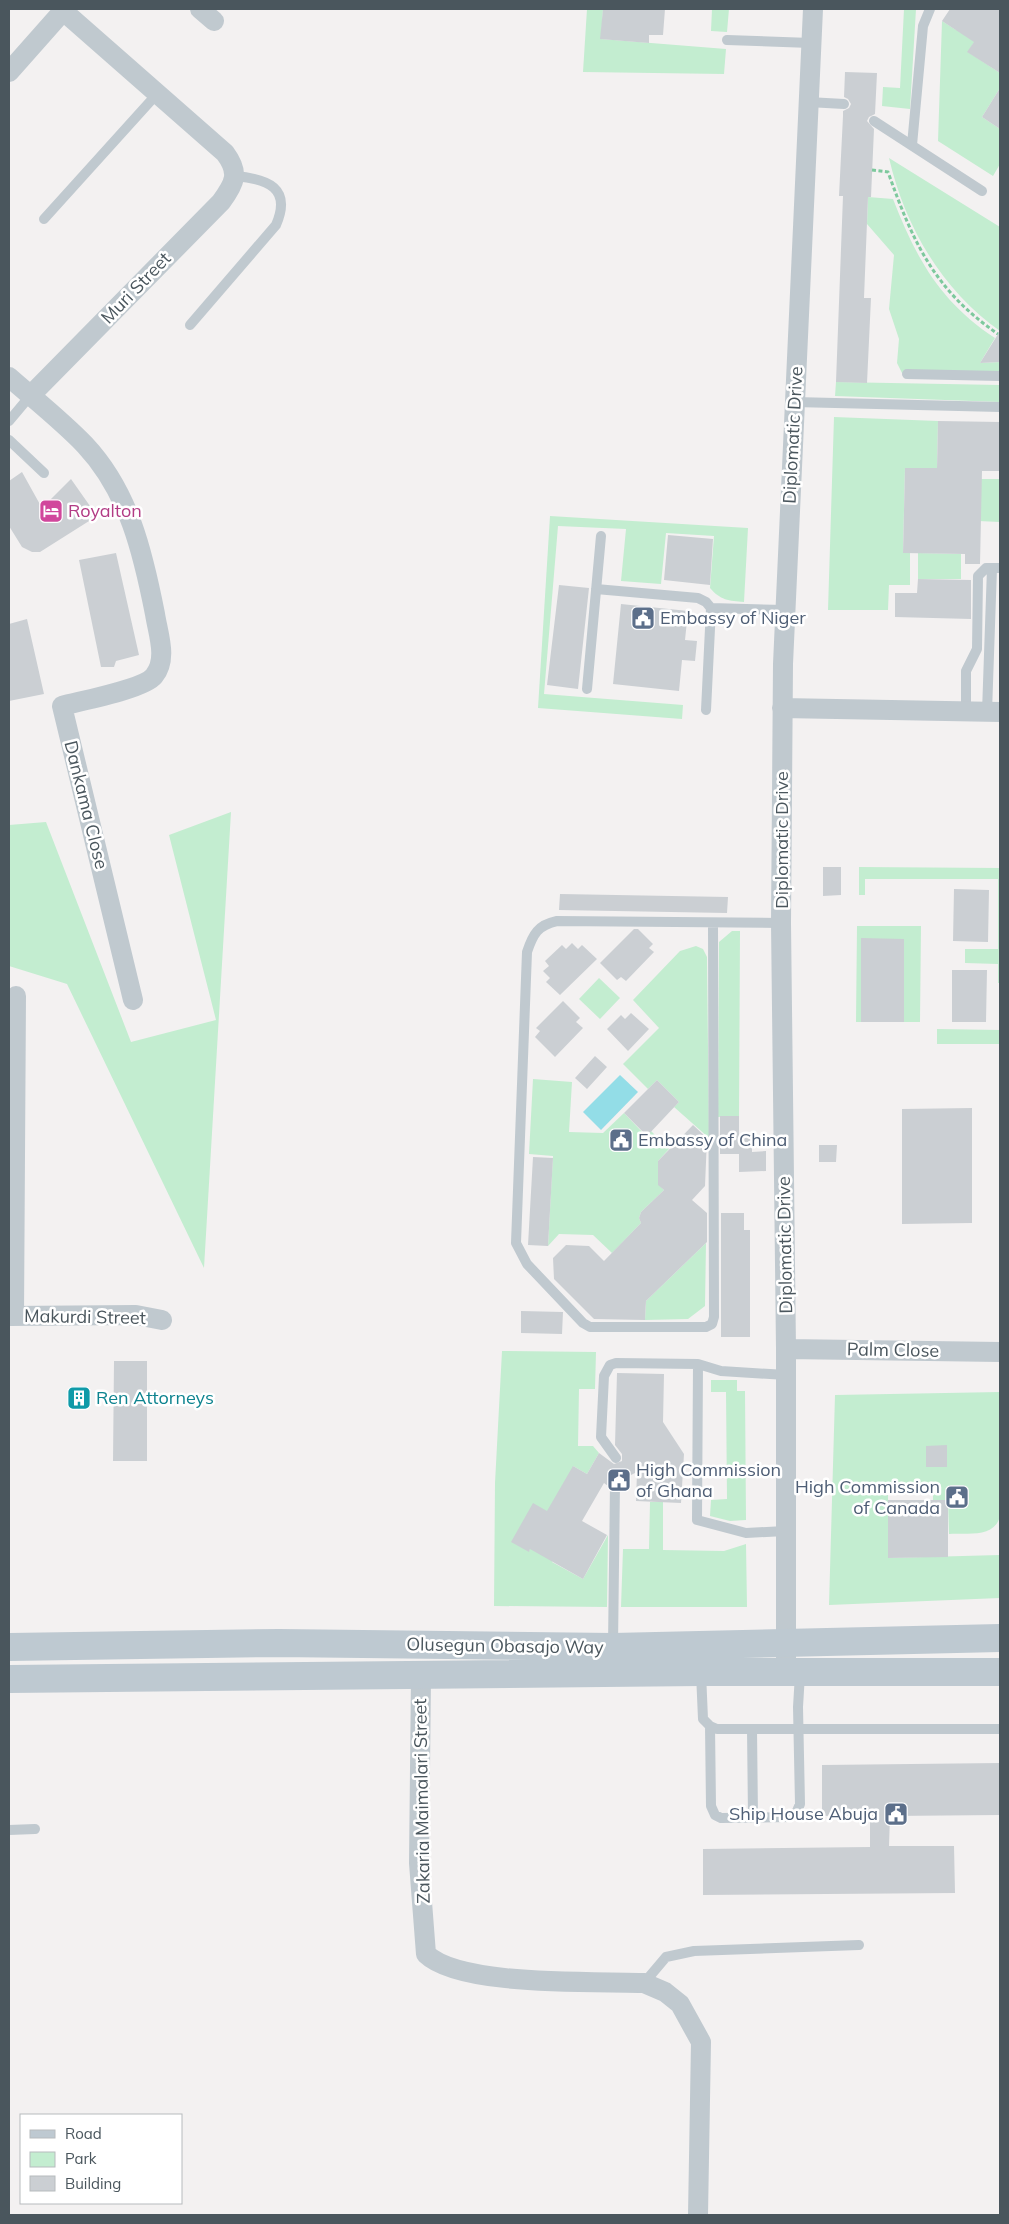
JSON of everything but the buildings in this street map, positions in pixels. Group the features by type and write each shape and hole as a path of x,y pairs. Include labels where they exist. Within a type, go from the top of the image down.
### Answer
{"main road":[{"name":"Olusegun Obasajo Way","path":"9,1647 279,1643 613,1647 1000,1638"},
{"path":"543,1674 545,1647"},
{"name":"Olusegun Obasajo Way","path":"9,1679 700,1672 1000,1672"}],"street":[{"name":"Diplomatic Drive","path":"793,1673 786,1644 786,1349 781,923 782,708 794,402 813,9"},
{"path":"9,72 62,10 156,95 224,153 233,164 235,176"},
{"name":"Muri Street","path":"30,396 221,202 230,189 235,176"},
{"path":"9,377 30,396"},
{"name":"Dankama Close","path":"30,396 85,446 107,473 128,510 146,569 161,647 160,667 147,683 62,706 133,1000"},
{"path":"782,708 994,712"},
{"path":"11,1316 16,996"},
{"name":"Makurdi Street","path":"11,1316 136,1315 162,1320"},
{"name":"Palm Close","path":"786,1349 1000,1352"},
{"name":"Zakaria Maimalari Street","path":"421,1676 419,1863 426,1954 433,1960 459,1971 494,1978 644,1983 666,1992 680,2004 701,2042 698,2215"}],"lane":[{"path":"912,145 923,26 930,9"},
{"path":"727,40 811,42"},
{"path":"44,218 156,95"},
{"path":"808,102 844,104"},
{"path":"874,121 982,191"},
{"path":"190,325 276,225 282,211 281,198 271,184 249,177 235,176"},
{"path":"907,374 1000,376"},
{"path":"9,421 30,396"},
{"path":"794,402 1000,407"},
{"path":"9,440 44,473"},
{"path":"587,689 601,536"},
{"path":"966,711 966,671 976,649 978,576 981,571 996,568 994,712"},
{"path":"596,589 698,598 706,602 711,608 706,710"},
{"path":"711,608 785,610"},
{"path":"713,923 714,1317 712,1324 706,1327 590,1327 527,1264 516,1243 527,952 537,931 545,924 557,921 781,923"},
{"path":"616,1458 601,1437 604,1376 610,1365 616,1363 698,1364 721,1371 786,1375"},
{"path":"698,1364 697,1520 746,1534 786,1531"},
{"path":"613,1647 615,1483"},
{"path":"700,1672 703,1719 710,1726 717,1729 1000,1729"},
{"path":"710,1726 711,1806 715,1815 721,1818 790,1816 797,1811 800,1804 799,1728 793,1673"},
{"path":"752,1729 753,1816"},
{"path":"9,1830 35,1829"},
{"path":"644,1983 666,1957 694,1951 859,1945"}],"path":[{"path":"872,170 888,172 914,240 941,284 971,315 998,334"}],"green space":[{"path":"587,9 603,9 601,39 726,49 724,74 583,72"},
{"path":"712,9 729,9 727,32 711,31"},
{"path":"904,9 916,9 910,109 882,106 883,87 900,88"},
{"path":"969,9 995,9 968,52 1000,73 1000,88 982,117 1000,129 1000,164 993,176 938,141 942,21 956,30"},
{"path":"889,158 1000,227 1000,331 979,315 960,296 929,255 905,208"},
{"path":"868,197 893,199 911,241 932,277 959,309 995,338 980,363 1000,362 1000,374 902,373 897,363 899,339 889,309 894,255 867,224"},
{"path":"836,382 1000,385 1000,402 835,396"},
{"path":"834,417 938,421 937,468 905,468 903,552 910,553 910,585 889,585 888,610 828,610"},
{"path":"979,479 1000,479 1000,522 978,521"},
{"path":"550,516 748,528 744,602 725,599 717,595 710,588 714,536 666,533 661,584 621,581 626,529 558,526 544,694 683,705 682,719 538,708"},
{"path":"918,553 961,554 961,579 918,579"},
{"path":"231,812 204,1268 67,984 9,966 9,825 46,822 131,1042 216,1020 169,835"},
{"path":"859,867 1000,868 1000,983 998,983 998,964 965,963 965,949 998,949 998,879 865,879 865,895 859,895"},
{"path":"857,926 921,926 920,1022 904,1022 904,939 861,939 861,1022 856,1022"},
{"path":"732,931 740,931 739,1116 718,1117 719,942"},
{"path":"696,946 703,949 707,957 709,1138 674,1107 679,1102 657,1080 648,1089 623,1064 659,1028 633,1000 680,951"},
{"path":"599,978 620,998 600,1019 579,999"},
{"path":"937,1029 1000,1030 1000,1044 937,1044"},
{"path":"533,1079 572,1082 569,1132 603,1133 624,1113 646,1136 651,1131 669,1149 658,1161 658,1184 664,1190 641,1212 639,1218 641,1223 612,1253 593,1235 559,1234 548,1246 553,1156 529,1154"},
{"path":"706,1243 705,1306 688,1319 645,1320 646,1301"},
{"path":"502,1351 596,1352 595,1389 579,1389 578,1446 593,1446 599,1453 587,1474 573,1466 574,1523 552,1562 583,1579 608,1535 607,1607 494,1606 495,1483","holes":["533,1504 551,1514 529,1551"]},
{"path":"711,1380 737,1380 737,1391 745,1391 746,1520 730,1521 710,1516 711,1500 727,1499 726,1392 711,1392"},
{"path":"1000,1392 1000,1516 997,1523 992,1528 979,1533 949,1534 948,1500 933,1500 933,1486 888,1486 888,1558 1000,1555 1000,1598 829,1605 835,1395","holes":["926,1446 947,1446 947,1467 926,1467"]},
{"path":"650,1502 663,1502 663,1550 724,1551 746,1544 747,1607 621,1607 623,1549 649,1549"}],"water":[{"path":"620,1075 638,1092 601,1130 583,1112"}],"place":[{"name":"Royalton","path":"51,511"},
{"name":"Embassy of Niger","path":"643,618"},
{"name":"Embassy of China","path":"621,1140"},
{"name":"Ren Attorneys","path":"79,1398"},
{"name":"High Commission of Ghana","path":"619,1480"},
{"name":"High Commission of Canada","path":"957,1497"},
{"name":"Ship House Abuja","path":"896,1814"}]}
